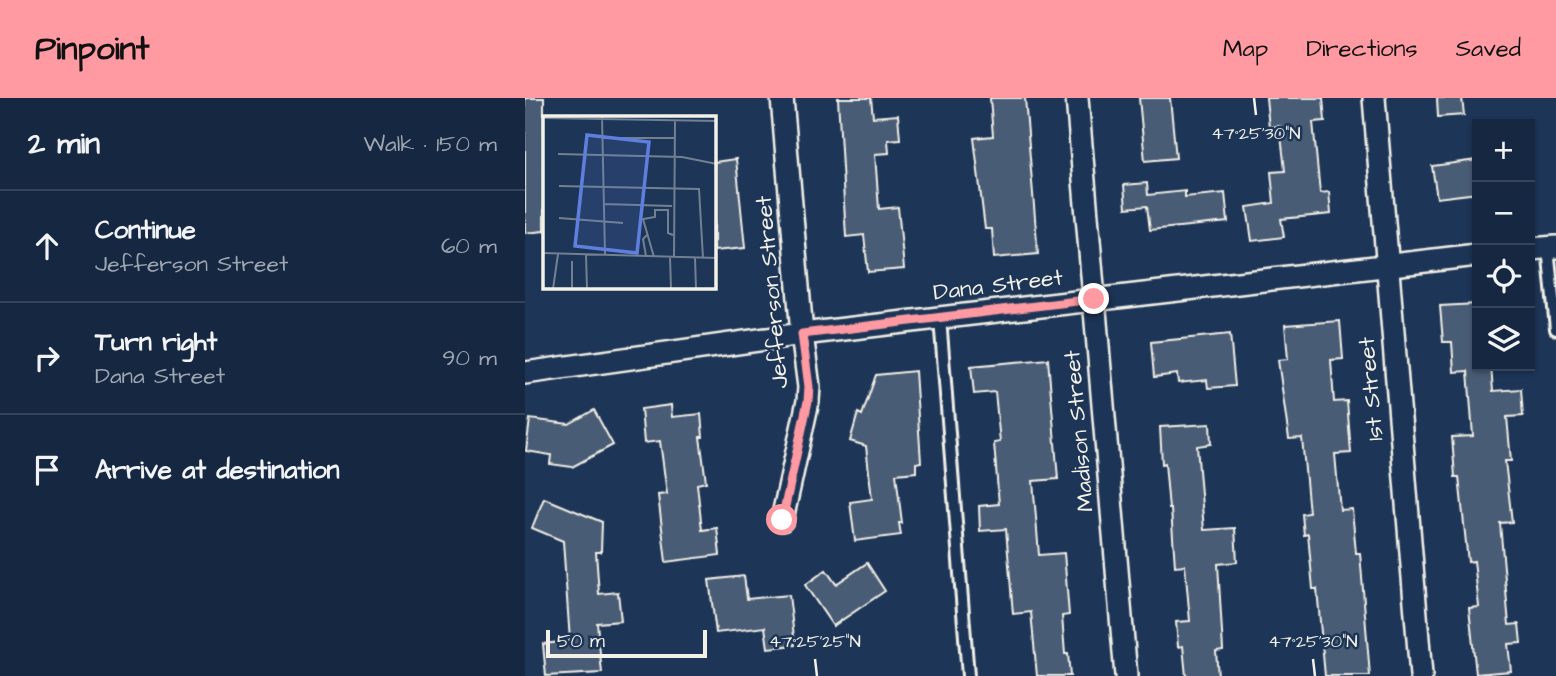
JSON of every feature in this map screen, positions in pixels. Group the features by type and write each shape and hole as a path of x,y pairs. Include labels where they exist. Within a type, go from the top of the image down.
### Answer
{"street":[{"name":"Jefferson Street","path":"782,98 809,387 782,520"},
{"name":"Madison Street","path":"1077,98 1126,676"},
{"name":"1st Street","path":"1374,98 1421,676"},
{"name":"Dana Street","path":"525,373 802,334 1472,256"}],"lane":[{"path":"1545,248 1556,329"},
{"path":"940,318 968,676"}],"building":[{"path":"525,98 544,98 543,231 525,233"},
{"path":"838,98 871,98 873,117 898,115 900,139 888,140 889,153 875,154 879,209 898,207 904,269 868,272 864,235 846,237"},
{"path":"990,98 1025,98 1038,254 994,258 992,229 985,229 974,138 993,136"},
{"path":"1139,98 1170,98 1176,158 1145,161"},
{"path":"1266,98 1323,98 1325,121 1313,122 1320,193 1329,192 1331,214 1281,219 1284,237 1252,241 1247,207 1274,203 1271,172 1285,171 1280,126 1269,127"},
{"path":"1437,98 1462,98 1464,115 1438,117"},
{"path":"736,159 745,248 716,251 716,162"},
{"path":"1472,161 1472,194 1437,198 1432,166"},
{"path":"1147,183 1148,195 1185,191 1185,197 1225,193 1228,222 1150,230 1147,206 1126,208 1124,185"},
{"path":"1472,304 1472,371 1491,371 1493,391 1521,389 1523,416 1507,417 1511,461 1505,461 1512,522 1500,523 1509,625 1519,624 1521,643 1508,644 1511,671 1476,674 1469,608 1479,607 1474,561 1468,562 1459,477 1455,477 1452,437 1473,436 1468,371 1454,372 1452,342 1443,342 1440,306"},
{"path":"1340,321 1343,359 1331,360 1334,402 1347,401 1351,453 1335,454 1340,510 1352,509 1356,553 1360,553 1370,676 1325,676 1317,589 1313,589 1308,534 1304,535 1302,514 1309,513 1302,438 1289,439 1278,360 1288,359 1285,325"},
{"path":"1230,334 1235,386 1208,388 1207,380 1178,383 1177,374 1154,377 1151,342"},
{"path":"1048,359 1058,479 1033,481 1039,555 1064,553 1069,615 1062,616 1070,676 1037,676 1031,612 1013,614 1006,529 980,531 979,506 999,504 994,443 1000,442 995,392 974,394 971,366"},
{"path":"915,371 921,462 916,463 916,472 896,474 901,535 855,541 850,502 872,499 866,446 850,441 858,413 862,415 876,375"},
{"path":"671,405 672,417 701,414 703,437 700,437 706,482 697,484 702,530 717,528 720,555 666,562 658,495 667,494 660,441 644,443 641,409"},
{"path":"594,410 613,445 572,467 550,464 551,455 526,451 530,419 569,424"},
{"path":"1210,424 1211,444 1197,446 1204,530 1235,528 1237,562 1218,564 1223,650 1216,651 1218,676 1186,676 1183,646 1178,647 1176,622 1190,621 1185,565 1175,566 1171,509 1165,463 1162,464 1160,427"},
{"path":"544,498 602,522 601,552 596,552 599,594 618,592 621,621 597,623 602,673 546,676 543,644 570,641 563,541 532,528"},
{"path":"867,563 885,591 833,626 805,585 826,570 836,584"},
{"path":"744,576 747,599 789,595 795,645 768,648 765,627 716,633 709,580"}],"route":[{"path":"782,520 808,401 809,387 802,334 1094,299"}]}
